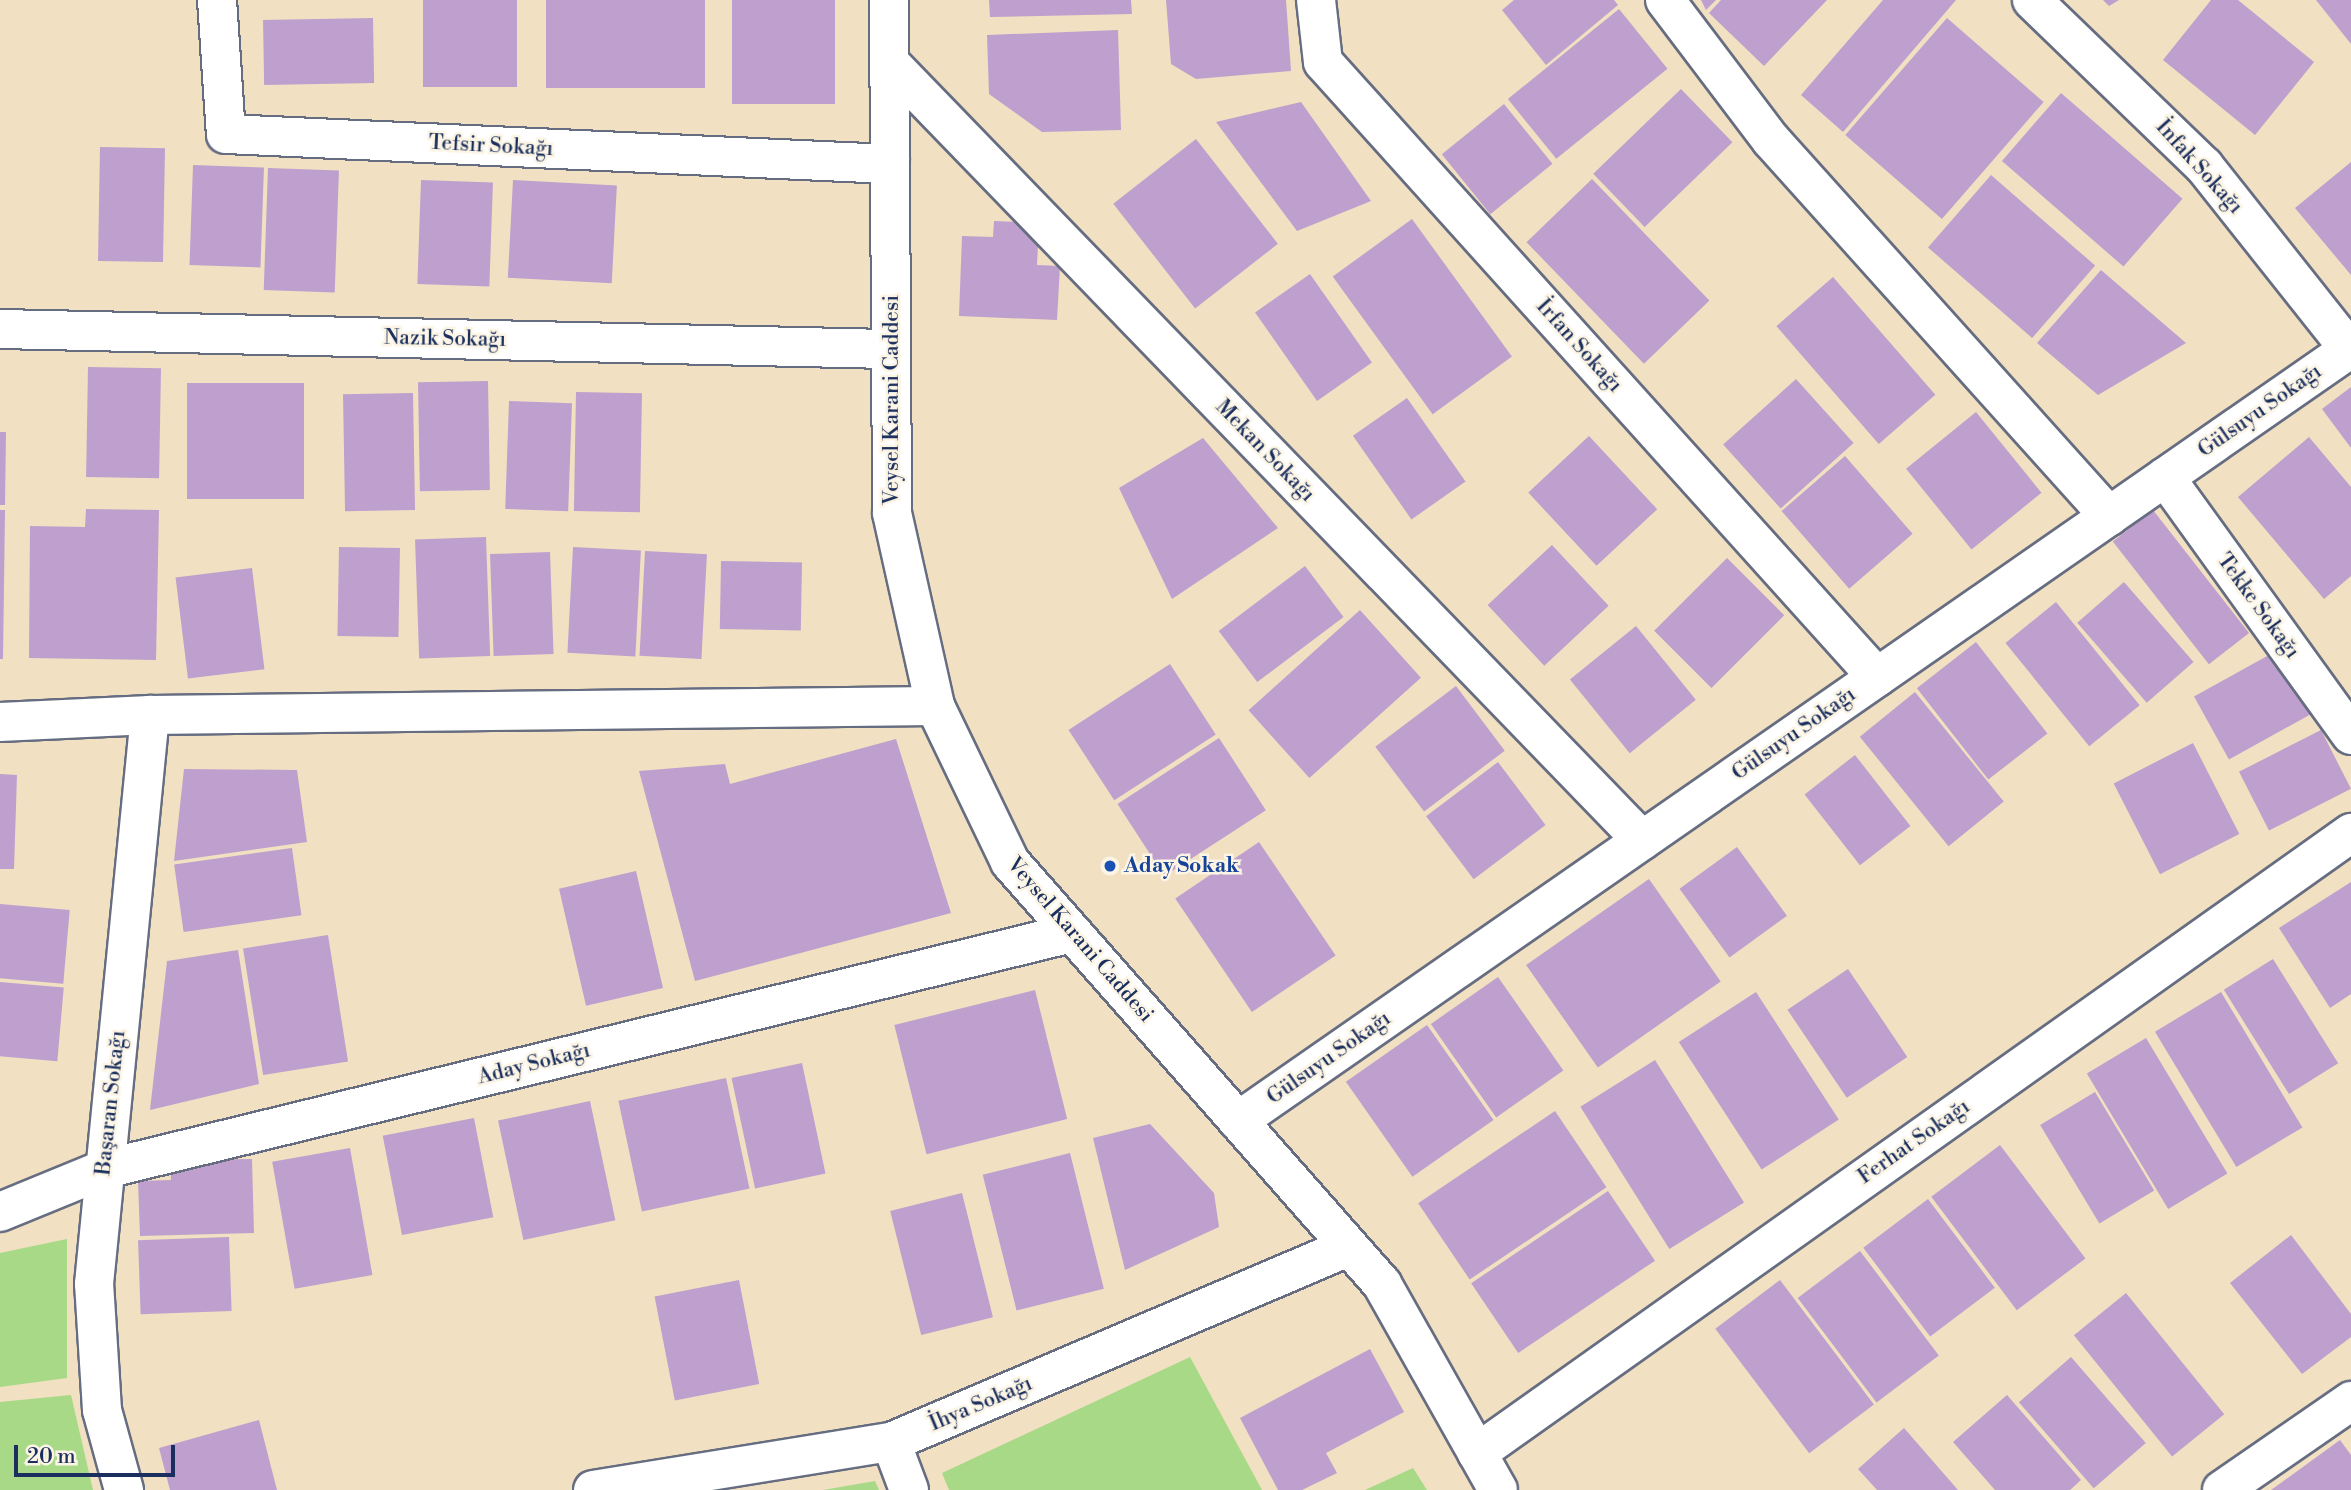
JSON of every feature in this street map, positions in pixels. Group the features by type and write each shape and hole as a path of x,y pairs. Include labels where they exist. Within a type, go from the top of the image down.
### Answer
{"street":[{"name":"Tefsir Sokağı","path":"217,0 226,134 890,164"},
{"name":"Veysel Karani Caddesi","path":"889,0 892,513 935,706 1010,862 1382,1284 1498,1490"},
{"name":"İrfan Sokağı","path":"1316,0 1323,62 1877,677"},
{"path":"1665,0 1771,140 2109,516"},
{"name":"İnfak Sokağı","path":"2032,0 2204,166 2350,348"},
{"name":"Mekan Sokağı","path":"889,62 1642,840"},
{"name":"Nazik Sokağı","path":"0,329 891,349"},
{"name":"Gülsuyu Sokağı","path":"1238,1121 2350,348"},
{"name":"Tekke Sokağı","path":"2165,477 2351,735"},
{"path":"0,722 150,715 935,706"},
{"name":"Başaran Sokağı","path":"124,1490 102,1410 94,1284 150,715"},
{"name":"Ferhat Sokağı","path":"1477,1453 2351,833"},
{"name":"Aday Sokağı","path":"0,1212 105,1169 1072,933"},
{"name":"İhya Sokağı","path":"593,1490 891,1442 1349,1247"},
{"path":"2222,1490 2351,1401"},
{"path":"891,1442 909,1490"}],"green space":[{"path":"67,1239 67,1378 0,1387 0,1253"},
{"path":"1190,1357 1262,1490 949,1490 942,1473"},
{"path":"71,1395 93,1490 0,1490 0,1402"},
{"path":"1413,1468 1427,1490 1365,1490"},
{"path":"875,1481 879,1490 823,1490"}],"building":[{"path":"423,0 517,0 517,87 423,87"},
{"path":"546,0 705,0 705,88 546,88"},
{"path":"732,0 835,0 835,104 732,104"},
{"path":"989,0 1131,0 1132,14 990,17"},
{"path":"1166,0 1286,0 1291,71 1196,79 1171,64"},
{"path":"1514,0 1614,0 1618,5 1546,65 1502,10"},
{"path":"1701,0 1716,0 1706,10"},
{"path":"1721,0 1827,0 1764,66 1709,13"},
{"path":"1883,0 1956,0 1843,132 1801,95"},
{"path":"2103,0 2119,0 2109,6"},
{"path":"2211,0 2238,0 2314,62 2255,135 2163,60"},
{"path":"2316,0 2351,0 2351,44"},
{"path":"1619,9 1667,69 1556,159 1508,99"},
{"path":"373,18 374,83 264,85 263,20"},
{"path":"1947,18 2044,102 1942,219 1845,135"},
{"path":"1118,30 1121,130 1042,132 989,94 987,35"},
{"path":"1681,89 1732,142 1645,227 1593,174"},
{"path":"2061,93 2183,199 2123,267 2002,161"},
{"path":"1301,102 1371,201 1297,231 1216,122"},
{"path":"1504,104 1552,164 1490,214 1442,154"},
{"path":"1196,139 1278,244 1195,308 1113,204"},
{"path":"100,147 165,148 163,262 98,261"},
{"path":"2351,162 2351,275 2295,208"},
{"path":"193,165 264,167 260,267 190,265"},
{"path":"268,168 339,170 335,292 264,290"},
{"path":"1991,175 2095,266 2032,338 1928,247"},
{"path":"1592,179 1709,301 1644,364 1527,242"},
{"path":"421,180 493,183 489,286 417,284"},
{"path":"513,180 617,185 612,283 508,278"},
{"path":"1412,219 1512,357 1433,414 1333,277"},
{"path":"994,221 1039,223 1037,265 1060,266 1057,320 959,316 962,236 993,237"},
{"path":"2101,270 2186,343 2098,395 2037,343"},
{"path":"1310,274 1372,362 1317,401 1255,312"},
{"path":"1833,277 1935,395 1879,444 1776,326"},
{"path":"88,367 161,368 159,478 86,477"},
{"path":"1796,379 1854,443 1781,508 1723,445"},
{"path":"488,381 490,490 420,491 418,382"},
{"path":"187,383 304,383 304,499 187,499"},
{"path":"2351,387 2351,448 2322,409"},
{"path":"576,392 642,393 640,512 574,511"},
{"path":"413,393 415,510 345,511 343,394"},
{"path":"1407,398 1466,482 1411,519 1353,436"},
{"path":"509,401 572,403 568,511 505,509"},
{"path":"1976,412 2041,493 1972,549 1906,469"},
{"path":"0,432 6,432 5,505 0,505"},
{"path":"1589,436 1657,509 1596,566 1528,493"},
{"path":"2309,437 2351,487 2351,576 2324,599 2238,497"},
{"path":"1203,438 1278,528 1172,599 1119,488"},
{"path":"1845,456 1913,534 1849,589 1782,511"},
{"path":"86,509 159,510 156,660 29,658 30,526 85,527"},
{"path":"0,510 5,510 3,659 0,659"},
{"path":"2153,510 2249,633 2209,664 2113,541"},
{"path":"486,537 490,656 419,658 415,539"},
{"path":"1552,545 1609,606 1544,666 1488,605"},
{"path":"339,547 400,548 398,637 337,636"},
{"path":"573,547 641,551 635,656 567,653"},
{"path":"645,551 707,554 701,659 640,656"},
{"path":"550,552 554,654 494,656 490,554"},
{"path":"1727,558 1784,615 1711,688 1654,631"},
{"path":"721,561 802,562 801,630 720,629"},
{"path":"1305,566 1344,617 1257,682 1219,631"},
{"path":"252,568 264,669 188,679 176,577"},
{"path":"2124,582 2194,662 2147,703 2077,623"},
{"path":"2056,602 2140,705 2089,746 2005,643"},
{"path":"1360,610 1421,678 1309,778 1249,710"},
{"path":"1636,626 1696,700 1630,753 1570,679"},
{"path":"1976,642 2047,733 1988,780 1917,688"},
{"path":"2278,650 2313,713 2229,760 2194,697"},
{"path":"1170,664 1216,734 1114,800 1069,730"},
{"path":"1456,686 1505,751 1424,811 1375,747"},
{"path":"1915,692 2004,802 1949,846 1860,737"},
{"path":"2321,730 2351,789 2269,831 2239,772"},
{"path":"1219,738 1266,810 1164,876 1118,804"},
{"path":"896,739 951,913 695,981 639,771 725,764 730,784"},
{"path":"2193,743 2239,834 2160,874 2114,783"},
{"path":"1855,755 1910,826 1860,865 1805,794"},
{"path":"1498,762 1546,825 1474,879 1426,816"},
{"path":"184,769 297,770 307,842 174,861"},
{"path":"0,774 17,775 14,869 0,869"},
{"path":"1259,842 1336,956 1252,1012 1175,898"},
{"path":"1737,847 1787,916 1730,957 1680,889"},
{"path":"292,848 301,915 184,932 174,865"},
{"path":"636,871 663,988 586,1006 559,889"},
{"path":"1649,879 1721,981 1598,1067 1526,965"},
{"path":"2351,882 2351,994 2330,1008 2279,928"},
{"path":"0,904 70,910 63,984 0,978"},
{"path":"328,935 348,1061 263,1075 243,948"},
{"path":"238,950 259,1084 150,1110 167,961"},
{"path":"2273,959 2338,1063 2289,1094 2224,990"},
{"path":"1848,969 1907,1057 1847,1098 1787,1010"},
{"path":"1498,977 1563,1070 1496,1117 1431,1024"},
{"path":"0,982 64,988 57,1061 0,1056"},
{"path":"1035,990 1067,1119 926,1154 894,1025"},
{"path":"1756,992 1839,1119 1762,1170 1679,1042"},
{"path":"2221,992 2302,1127 2236,1167 2155,1032"},
{"path":"1427,1025 1494,1120 1412,1177 1346,1082"},
{"path":"2146,1038 2227,1173 2168,1209 2087,1074"},
{"path":"1655,1060 1744,1202 1669,1249 1580,1107"},
{"path":"802,1063 825,1174 755,1189 732,1078"},
{"path":"726,1078 749,1189 642,1211 618,1101"},
{"path":"2095,1092 2154,1191 2099,1224 2040,1125"},
{"path":"590,1101 615,1220 523,1240 498,1121"},
{"path":"1555,1111 1606,1187 1470,1280 1418,1203"},
{"path":"474,1118 493,1217 402,1235 383,1136"},
{"path":"1150,1124 1214,1193 1219,1227 1125,1270 1093,1138"},
{"path":"2000,1145 2085,1258 2017,1310 1931,1197"},
{"path":"350,1148 372,1275 295,1289 272,1162"},
{"path":"1070,1153 1104,1289 1017,1311 983,1175"},
{"path":"252,1159 254,1233 140,1236 138,1181 171,1180 170,1160"},
{"path":"1608,1191 1655,1261 1518,1353 1471,1283"},
{"path":"962,1193 993,1317 921,1335 890,1211"},
{"path":"1928,1199 1995,1288 1930,1336 1863,1248"},
{"path":"2291,1235 2351,1314 2351,1337 2302,1374 2230,1283"},
{"path":"229,1237 232,1311 141,1314 138,1240"},
{"path":"1860,1251 1939,1356 1877,1403 1798,1298"},
{"path":"739,1280 759,1384 675,1400 655,1296"},
{"path":"1780,1280 1874,1405 1809,1453 1715,1329"},
{"path":"2126,1293 2224,1414 2172,1456 2074,1335"},
{"path":"1370,1349 1404,1412 1326,1453 1337,1473 1302,1490 1278,1490 1240,1418"},
{"path":"2071,1357 2146,1443 2094,1488 2019,1402"},
{"path":"2007,1395 2081,1480 2070,1490 1995,1490 1953,1442"},
{"path":"259,1420 277,1490 170,1490 159,1448"},
{"path":"1904,1428 1958,1490 1877,1490 1858,1469"},
{"path":"2340,1440 2351,1455 2351,1490 2271,1490"}],"place":[{"name":"Aday Sokak","path":"1110,866"}]}
